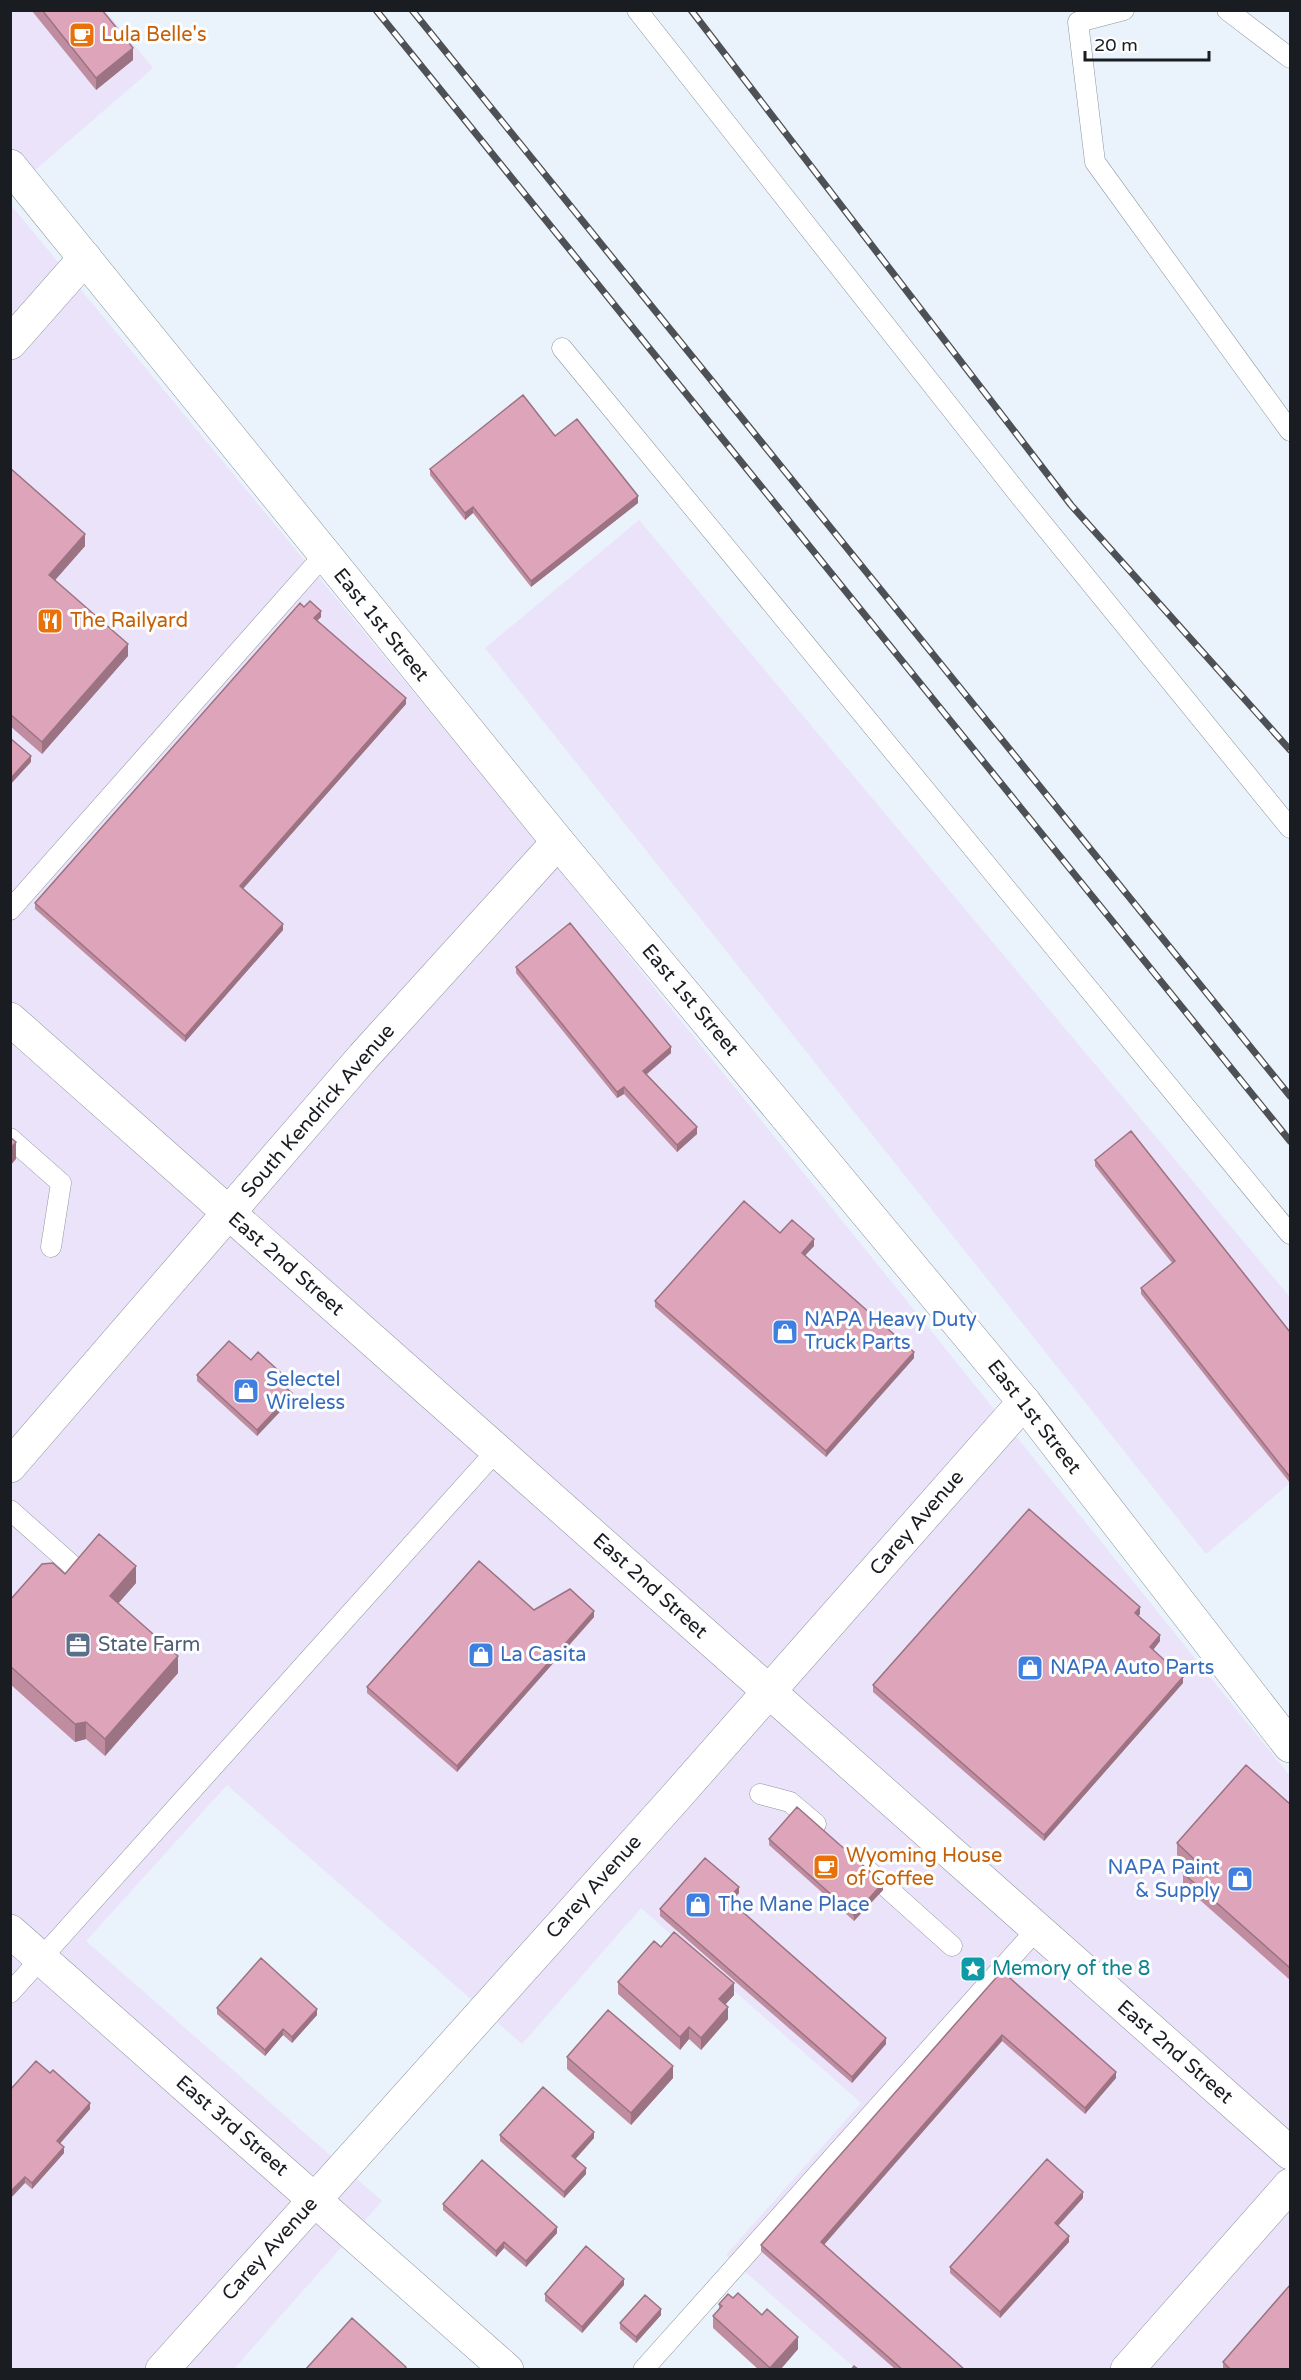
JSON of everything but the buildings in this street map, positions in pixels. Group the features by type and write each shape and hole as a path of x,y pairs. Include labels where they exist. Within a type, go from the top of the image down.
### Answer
{"street":[{"name":"East 1st Street","path":"10,166 558,842 1024,1402 1290,1746"},
{"path":"10,343 85,258"},
{"name":"South Kendrick Avenue","path":"10,1467 363,1058 558,842"},
{"name":"East 2nd Street","path":"10,1019 1290,2153"},
{"name":"Carey Avenue","path":"162,2370 1024,1402"},
{"name":"East 3rd Street","path":"10,1931 507,2370"},
{"path":"1127,2370 1290,2185"}],"lane":[{"path":"637,10 1020,496 1290,828"},
{"path":"1124,10 1078,22 1095,162 1290,432"},
{"path":"1227,10 1290,58"},
{"path":"562,348 1290,1234"},
{"path":"10,909 324,555"},
{"path":"10,1138 61,1183 51,1247"},
{"path":"10,1994 497,1450"},
{"path":"10,1510 103,1592"},
{"path":"760,1794 790,1802 833,1840"},
{"path":"850,1855 952,1946"},
{"path":"643,2370 1036,1930"}],"shaded area":[{"path":"11,11 106,11 153,68 11,191"},
{"path":"10,204 506,804 1290,1776 1290,2369 856,2369 726,2255 861,2103 641,1908 522,2044 227,1785 86,1941 382,2201 234,2369 11,2369"},
{"path":"639,520 1290,1297 1290,1483 1206,1554 485,648"}],"railway":[{"path":"376,10 1290,1141"},
{"path":"412,10 1290,1096"},
{"path":"691,10 1071,505 1290,750"}],"place":[{"name":"Lula Belle's","path":"82,35"},
{"name":"The Railyard","path":"50,621"},
{"name":"NAPA Heavy Duty Truck Parts","path":"785,1332"},
{"name":"Selectel Wireless","path":"246,1391"},
{"name":"State Farm","path":"78,1645"},
{"name":"La Casita","path":"481,1655"},
{"name":"NAPA Auto Parts","path":"1030,1668"},
{"name":"Wyoming House of Coffee","path":"826,1867"},
{"name":"NAPA Paint & Supply","path":"1240,1879"},
{"name":"The Mane Place","path":"698,1905"},
{"name":"Memory of the 8","path":"973,1969"}]}
